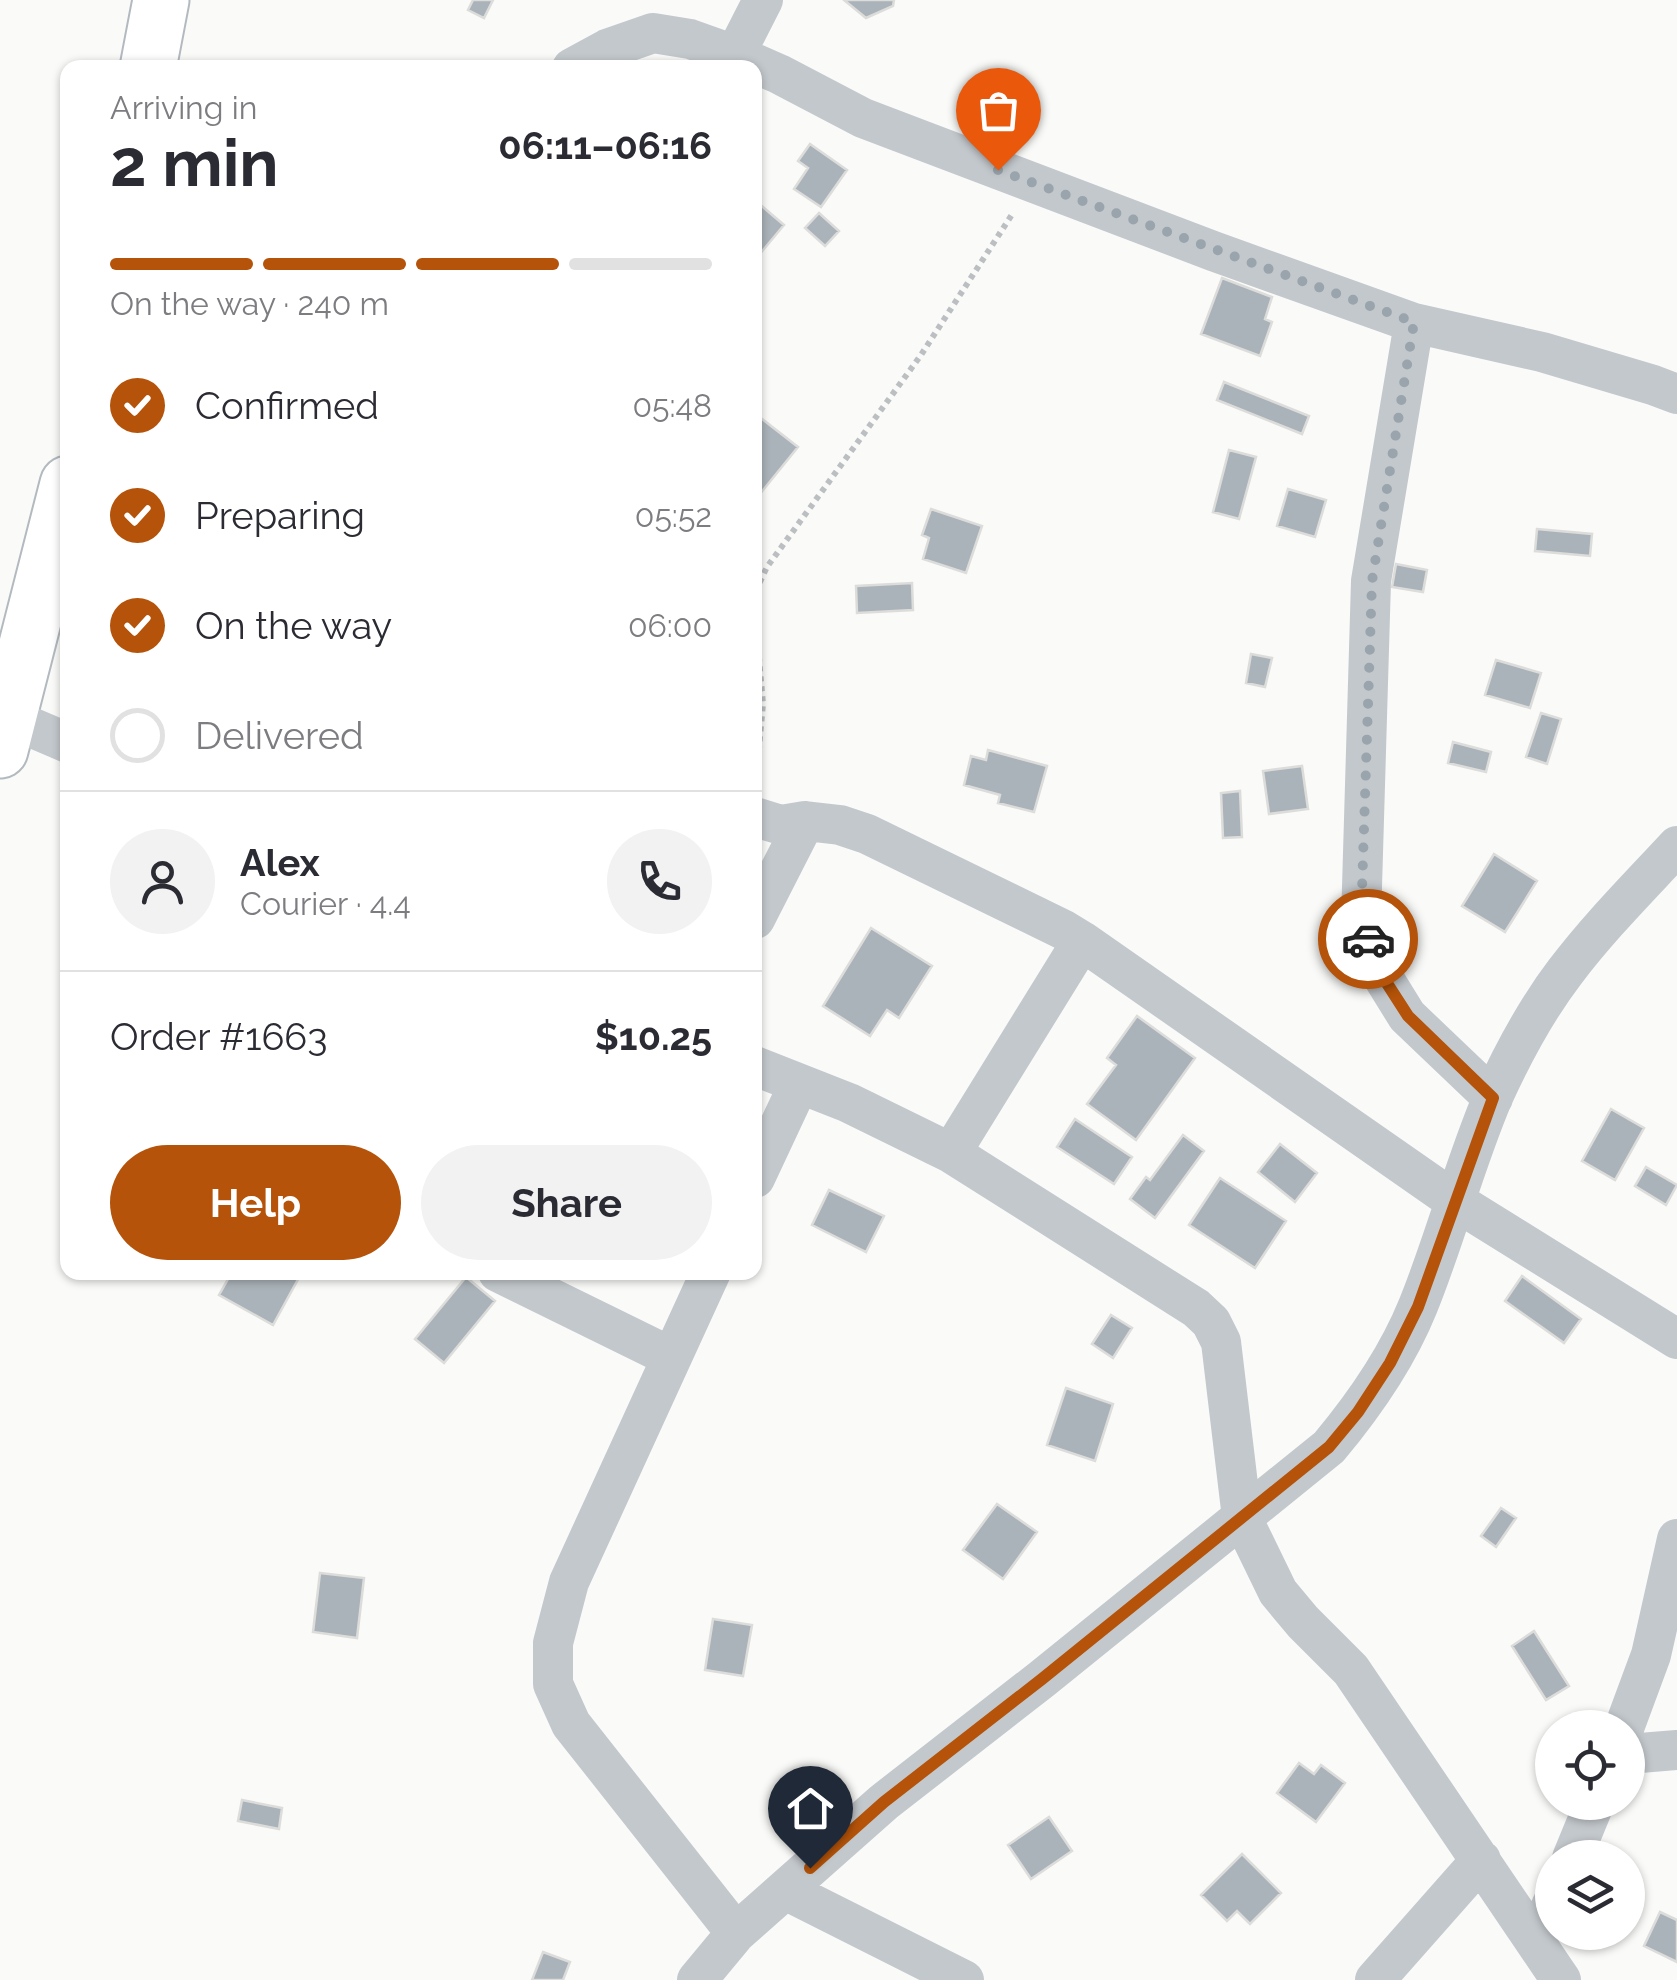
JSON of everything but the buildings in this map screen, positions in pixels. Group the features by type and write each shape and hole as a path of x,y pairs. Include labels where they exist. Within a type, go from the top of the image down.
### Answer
{"main road":[{"path":"150,60 161,0"},
{"path":"3,728 60,514"}],"street":[{"path":"734,54 763,0"},
{"path":"587,60 652,33 690,40 748,60"},
{"path":"762,66 863,118 1414,322 1542,352 1677,394"},
{"path":"1414,322 1372,581 1361,921 1381,974 1408,1016 1493,1098"},
{"path":"3,728 60,741"},
{"path":"762,818 781,824 805,821 840,825 867,834 1064,930 1455,1201 1677,1339"},
{"path":"762,905 805,821"},
{"path":"697,1980 736,1933 884,1802 1329,1447 1390,1363 1418,1307 1493,1098 1534,1018 1564,973 1608,920 1677,846"},
{"path":"951,1153 1082,941"},
{"path":"762,1069 849,1103 951,1153 1196,1308 1211,1322 1221,1342 1242,1518 1278,1592 1351,1670 1535,1941"},
{"path":"762,1163 799,1084"},
{"path":"514,1280 670,1357"},
{"path":"706,1280 569,1582 553,1643 553,1684 571,1724 736,1933"},
{"path":"1631,1710 1651,1655 1677,1538"},
{"path":"1645,1753 1677,1750"},
{"path":"1374,1980 1481,1860"},
{"path":"785,1890 964,1980"},
{"path":"1541,1950 1561,1980"}],"path":[{"path":"762,578 921,355 1032,183"}],"way so far":[{"path":"998,170 1414,322 1372,581 1361,921 1368,939"}],"route":[{"path":"810,1868 884,1802 1329,1447 1390,1363 1418,1307 1493,1098 1408,1016 1381,974 1368,939"}]}
